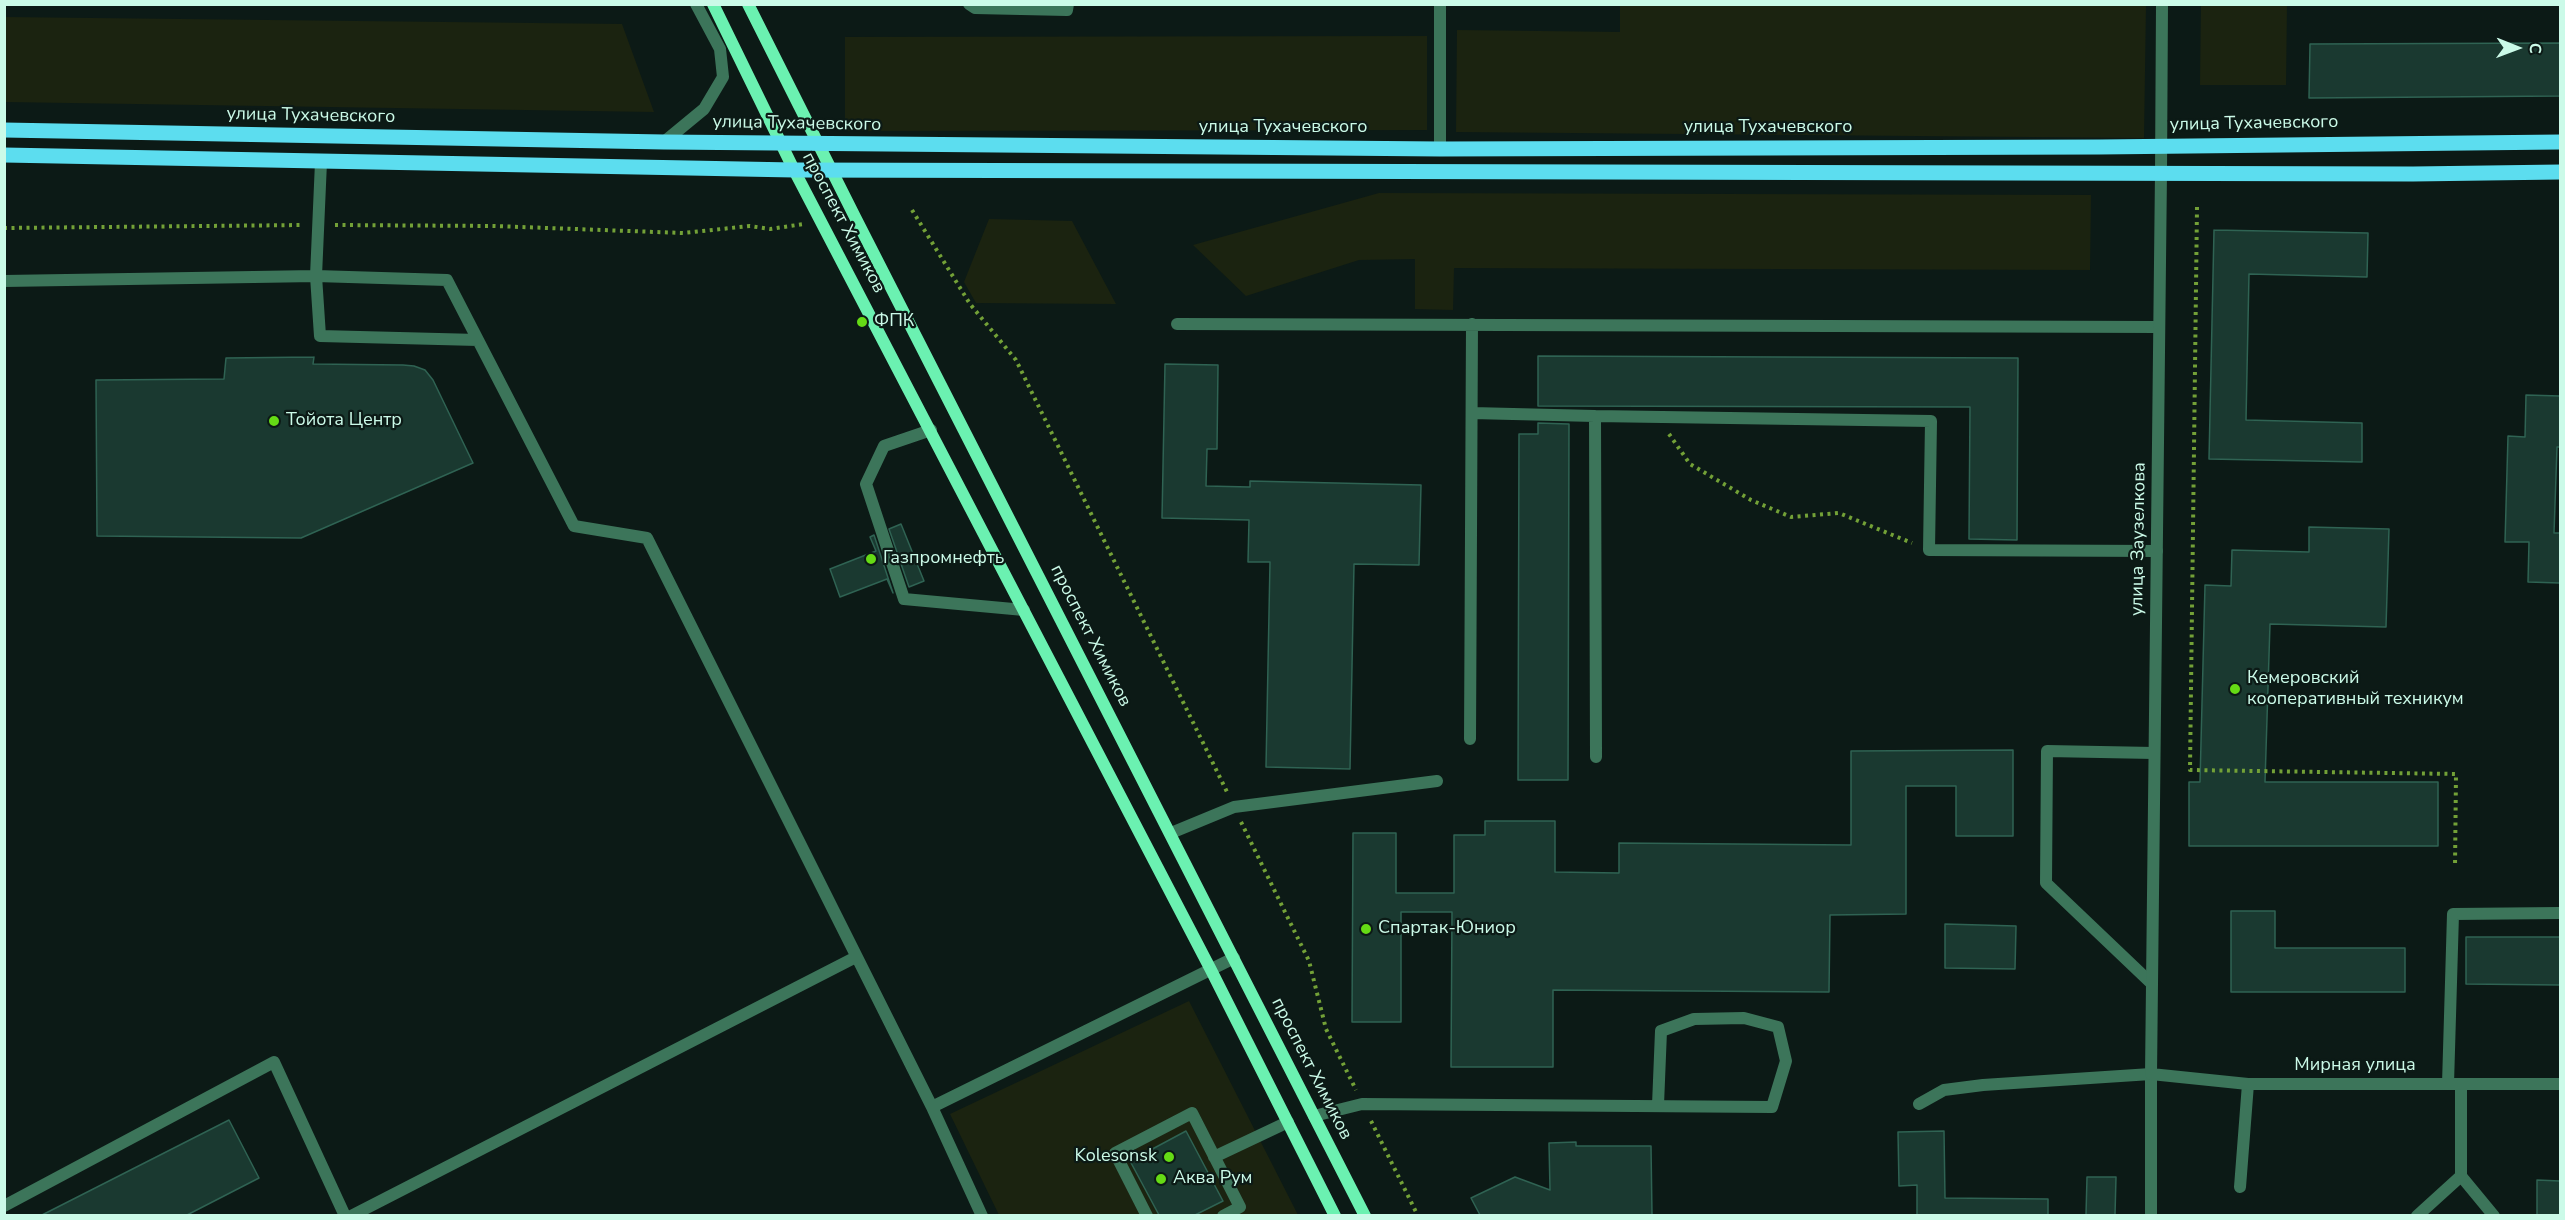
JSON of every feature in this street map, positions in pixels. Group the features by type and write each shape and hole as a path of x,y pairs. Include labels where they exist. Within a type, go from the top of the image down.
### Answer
{"main road":[{"name":"проспект Химиков","path":"713,4 794,170 931,430 1335,1215"},
{"name":"проспект Химиков","path":"748,4 1365,1215"},
{"name":"улица Тухачевского","path":"4,130 663,142 1440,149 2560,142"},
{"path":"4,155 794,170 2560,172"}],"street":[{"path":"663,142 704,109 723,77 720,49 696,4"},
{"path":"969,4 975,8 1068,9 1068,4"},
{"path":"1440,4 1440,149"},
{"name":"улица Заузелкова","path":"2151,1215 2151,982 2162,4"},
{"path":"321,162 316,276 320,336 478,340"},
{"path":"4,281 316,276 447,280 574,526 647,538 932,1107 982,1215"},
{"path":"1177,324 2159,327"},
{"path":"1470,739 1472,324"},
{"path":"1472,413 1931,422 1929,550 2157,551"},
{"path":"1595,416 1596,757"},
{"path":"931,430 884,446 866,484 904,599 1024,610"},
{"path":"2151,982 2046,883 2047,751 2154,753"},
{"path":"1171,833 1234,807 1437,781"},
{"path":"2494,1215 2461,1176 2455,1084 2453,914 2560,913"},
{"path":"351,1215 856,957"},
{"path":"932,1107 1234,958"},
{"path":"1314,1116 1362,1104 1658,1104 1772,1107 1786,1061 1778,1027 1744,1018 1694,1019 1660,1031 1658,1104"},
{"path":"4,1206 274,1062 345,1215"},
{"name":"Мирная улица","path":"1919,1104 1944,1090 1983,1085 2151,1074 2248,1084 2560,1084"},
{"path":"2240,1187 2248,1084"},
{"path":"1147,1215 1115,1153 1192,1113 1240,1207 1223,1215"},
{"path":"1214,1157 1288,1122"},
{"path":"2417,1215 2461,1176"}],"path":[{"path":"2197,207 2190,770 2456,774 2455,867"},
{"path":"912,210 970,304 1016,360 1309,961 1326,1029 1418,1215"},
{"path":"4,228 494,226 683,233 750,226 770,229 807,224"},
{"path":"1656,417 1690,464 1751,500 1791,517 1839,513 1929,550"}],"green space":[{"path":"1620,5 2146,5 2144,138 1456,132 1457,30 1620,32"},
{"path":"2201,5 2287,5 2286,85 2200,85"},
{"path":"5,17 622,24 654,112 5,102"},
{"path":"1427,36 1427,130 845,131 845,37"},
{"path":"1379,193 2091,195 2090,270 1454,268 1453,310 1415,309 1415,259 1359,260 1246,296 1193,245"},
{"path":"989,219 1072,221 1116,304 976,303 964,282"},
{"path":"1189,1001 1298,1215 999,1215 950,1114"}],"building":[{"path":"2560,43 2560,96 2309,98 2310,44"},
{"path":"2214,230 2368,233 2367,277 2249,274 2246,420 2362,423 2362,462 2209,459"},
{"path":"1538,356 2018,358 2017,540 1969,539 1970,407 1538,406"},
{"name":"Тойота Центр","path":"314,357 313,364 403,365 425,370 433,380 473,463 301,538 97,536 96,380 224,379 226,358"},
{"path":"1165,364 1218,365 1217,449 1207,449 1206,486 1250,487 1250,481 1421,485 1419,565 1354,564 1350,769 1266,767 1270,562 1248,562 1249,520 1162,518"},
{"path":"2526,395 2560,396 2560,447 2557,447 2554,533 2560,533 2560,583 2528,582 2529,542 2505,542 2508,436 2525,437"},
{"path":"1538,423 1569,424 1568,780 1518,780 1519,434 1538,434"},
{"path":"901,524 924,581 909,587 889,529"},
{"path":"2309,527 2389,529 2386,627 2270,624 2265,782 2438,782 2438,846 2189,846 2189,782 2200,782 2205,585 2231,586 2232,550 2309,552"},
{"path":"874,535 893,593 887,579 840,597 830,569 876,551 870,537"},
{"path":"2013,750 2013,836 1956,836 1956,786 1906,786 1906,914 1830,915 1829,992 1553,990 1553,1067 1451,1067 1452,912 1401,912 1401,1022 1352,1022 1353,833 1396,833 1396,893 1454,893 1454,835 1485,835 1485,821 1555,821 1555,872 1619,873 1619,843 1851,845 1851,751"},
{"path":"2231,911 2275,911 2275,948 2405,948 2405,992 2231,992"},
{"path":"1945,924 2016,926 2015,969 1945,968"},
{"path":"2466,937 2560,937 2560,985 2466,984"},
{"path":"229,1120 259,1178 187,1215 42,1215"},
{"path":"1186,1131 1223,1201 1195,1215 1159,1215 1130,1161"},
{"path":"1944,1131 1945,1198 2048,1199 2048,1215 1917,1215 1917,1185 1899,1186 1898,1132"},
{"path":"1576,1142 1576,1146 1651,1146 1652,1215 1480,1215 1471,1198 1515,1177 1550,1190 1549,1143"},
{"path":"2087,1177 2116,1177 2115,1215 2086,1215"},
{"path":"2537,1180 2560,1181 2560,1215 2537,1215"}],"place":[{"name":"ФПК","path":"862,322"},
{"name":"Тойота Центр","path":"274,421"},
{"name":"Газпромнефть","path":"871,559"},
{"name":"Кемеровский кооперативный техникум","path":"2235,689"},
{"name":"Спартак-Юниор","path":"1366,929"},
{"name":"Kolesonsk","path":"1169,1157"},
{"name":"Аква Рум","path":"1161,1179"}]}
